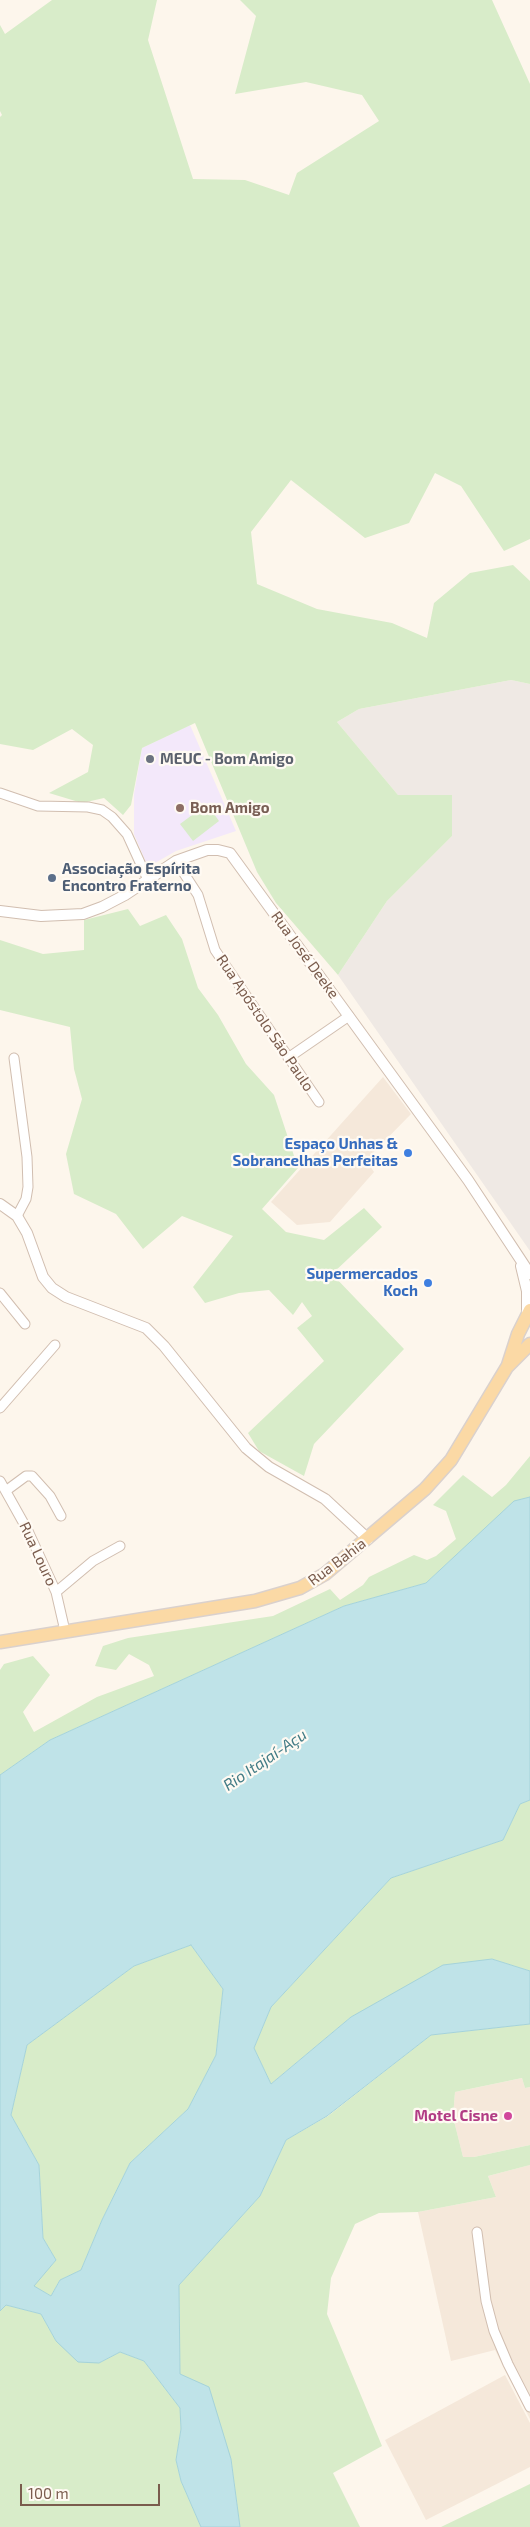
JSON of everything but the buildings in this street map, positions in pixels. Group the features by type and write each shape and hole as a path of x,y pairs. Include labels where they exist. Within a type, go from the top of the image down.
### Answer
{"main road":[{"name":"Rua Bahia","path":"507,1368 518,1334 529,1318"},
{"name":"Rua Bahia","path":"0,1642 277,1597 300,1588 325,1574 425,1489 451,1460 507,1368 530,1344"}],"street":[{"path":"0,793 38,806 88,807 102,810 112,816 127,834 148,880"},
{"name":"Rua José Deeke","path":"0,911 41,916 83,914 102,908 176,862 207,850 218,850 230,854 468,1180 530,1274"},
{"name":"Rua Apóstolo São Paulo","path":"176,862 198,895 215,950 319,1102"},
{"path":"288,1058 349,1016"},
{"path":"14,1058 27,1157 28,1187 26,1199 17,1216"},
{"path":"0,1204 17,1216 27,1233 44,1277 52,1288 66,1298 146,1328 164,1346 246,1448 270,1467 325,1500 368,1539"},
{"name":"Rua José Deeke","path":"520,1260 527,1291 529,1318"},
{"path":"0,1293 25,1324"},
{"path":"0,1408 55,1345"},
{"path":"7,1490 26,1476 32,1476 50,1496 61,1516"},
{"name":"Rua Louro","path":"0,1480 7,1490 56,1592 65,1631"},
{"path":"56,1592 93,1561 120,1546"},
{"path":"477,2232 486,2301 494,2331 530,2407"}],"shaded area":[{"path":"511,680 530,684 530,1251 338,975 387,901 452,836 452,795 398,795 337,722 359,709"},
{"name":"Bom Amigo","path":"190,725 236,831 176,851 148,867 134,834 134,794 142,748"},
{"path":"383,1077 411,1114 366,1160 374,1172 330,1222 297,1225 271,1202"},
{"path":"522,2078 525,2088 530,2087 530,2145 474,2157 463,2157 453,2117 455,2092"},
{"path":"530,2165 530,2419 495,2350 451,2361 418,2212 496,2197 488,2176"},
{"path":"505,2375 530,2423 530,2467 426,2520 385,2440"}],"green space":[{"path":"52,0 157,0 148,40 193,179 245,180 289,195 297,173 379,121 362,95 306,82 235,94 256,16 240,0 492,0 530,84 530,539 504,551 461,486 435,473 409,523 365,538 291,480 251,532 257,584 317,609 392,623 427,638 434,603 470,573 513,565 530,581 530,684 511,680 359,709 337,722 398,795 452,795 452,836 387,901 338,975 276,903 257,872 195,723 142,748 131,805 123,815 104,798 82,803 49,793 88,772 93,745 72,729 33,750 0,744 0,117 2,115 0,111 0,25 5,34"},
{"path":"207,804 219,821 193,841 180,824"},
{"path":"128,909 140,926 166,915 182,939 198,988 218,1015 246,1064 274,1095 298,1168 262,1209 286,1232 324,1240 364,1208 382,1227 332,1274 404,1349 314,1444 304,1476 259,1451 248,1433 324,1361 297,1328 312,1316 302,1302 293,1315 269,1290 239,1293 205,1303 193,1287 233,1236 182,1216 143,1249 116,1214 74,1194 66,1154 82,1099 74,1069 70,1027 0,1010 0,940 43,954 84,950 84,920"},
{"path":"530,1456 530,1497 514,1502 426,1583 344,1606 50,1740 0,1775 0,1670 4,1664 33,1656 50,1675 23,1712 34,1732 97,1697 154,1676 149,1665 129,1654 116,1670 95,1666 103,1646 128,1638 273,1616 330,1589 340,1600 363,1585 369,1577 414,1555 427,1560 436,1556 456,1539 446,1511 433,1505 463,1475 492,1497 506,1485"},
{"path":"530,1800 530,1971 492,1959 351,2017 271,2084 254,2048 271,2007 391,1878 503,1840 520,1804"},
{"path":"191,1945 223,1989 216,2055 188,2109 130,2163 102,2220 81,2270 60,2280 51,2296 33,2286 56,2260 43,2238 39,2165 11,2115 27,2045 134,1966"},
{"path":"530,2024 530,2087 525,2088 522,2078 455,2092 453,2117 463,2157 474,2157 530,2145 530,2165 488,2176 496,2197 418,2212 379,2213 355,2224 331,2278 327,2314 382,2446 333,2473 360,2527 240,2527 231,2459 180,2374 179,2285 260,2196 286,2140 328,2116 431,2035"},
{"path":"6,2305 41,2314 56,2341 99,2363 120,2352 144,2361 180,2408 181,2429 176,2460 181,2481 201,2527 0,2527 0,2311"},
{"path":"530,2484 530,2527 441,2527"}],"water":[{"name":"Rio Itajaí-Açu","path":"530,1497 530,1800 520,1804 503,1840 391,1878 271,2007 254,2048 271,2084 351,2017 443,1965 492,1959 530,1971 530,2024 431,2035 327,2116 286,2140 260,2196 179,2285 180,2374 209,2387 231,2459 240,2527 201,2527 181,2481 176,2460 181,2429 180,2408 144,2361 120,2352 99,2363 78,2362 56,2341 41,2314 6,2305 0,2311 0,1775 50,1740 344,1606 426,1583 514,1501","holes":["191,1945 223,1989 216,2055 188,2109 130,2163 102,2220 81,2270 60,2280 51,2296 34,2286 56,2260 43,2238 39,2165 11,2115 27,2045 134,1966"]}],"place":[{"name":"MEUC - Bom Amigo","path":"150,759"},
{"name":"Bom Amigo","path":"180,808"},
{"name":"Associação Espírita Encontro Fraterno","path":"52,878"},
{"name":"Espaço Unhas & Sobrancelhas Perfeitas","path":"408,1153"},
{"name":"Supermercados Koch","path":"428,1283"},
{"name":"Motel Cisne","path":"508,2116"}]}
